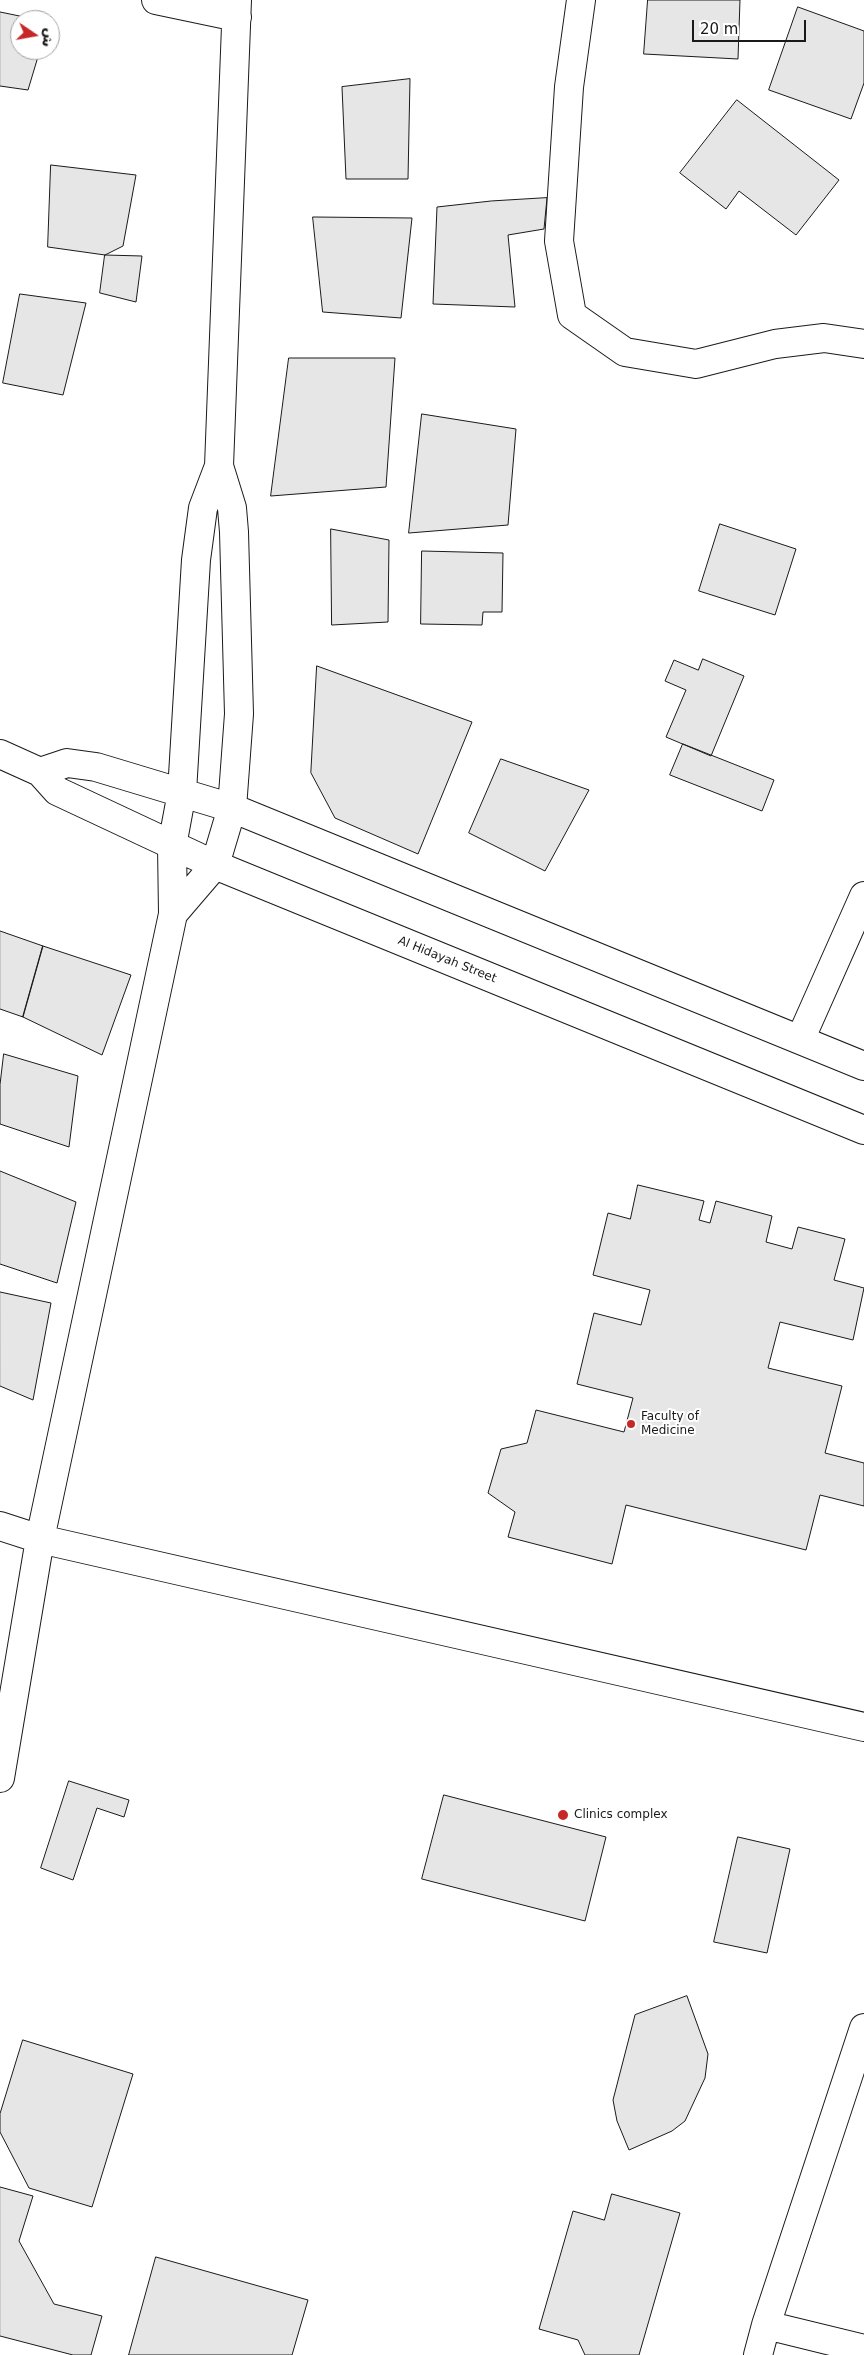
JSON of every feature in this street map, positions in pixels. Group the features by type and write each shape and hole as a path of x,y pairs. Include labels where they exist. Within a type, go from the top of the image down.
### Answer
{"street":[{"path":"156,0 237,8 219,466 232,508 234,532 239,714 232,808 215,865 173,914"},
{"path":"580,0 570,88 559,241 572,315 624,352 696,364 775,344 824,338 864,344"},
{"path":"0,1778 40,1539 173,914 172,846 182,792 196,560 202,508 219,466"},
{"name":"Al Hidayah Street","path":"0,754 40,772 57,791 215,865 864,1130"},
{"path":"40,772 67,763 96,767 232,808 864,1066"},
{"path":"800,1040 864,896"},
{"path":"0,1526 40,1539 864,1727"},
{"path":"758,2355 766,2325 864,2028"},
{"path":"766,2325 864,2349"}],"building":[{"path":"648,0 740,0 738,59 644,54"},
{"path":"798,7 864,31 864,83 851,119 769,90"},
{"path":"0,12 10,14 10,60 37,60 28,90 0,86"},
{"path":"410,79 408,179 346,179 342,87"},
{"path":"737,100 839,180 796,235 739,191 726,209 680,173"},
{"path":"51,165 136,175 123,246 105,255 48,247"},
{"path":"547,198 544,229 508,235 515,307 433,304 437,207 491,201"},
{"path":"313,217 412,218 401,318 323,312"},
{"path":"105,255 142,256 136,302 100,293"},
{"path":"20,294 86,303 63,395 3,383"},
{"path":"289,358 395,358 386,487 271,496"},
{"path":"422,414 516,429 508,525 409,533"},
{"path":"720,524 796,549 775,615 699,591"},
{"path":"331,529 389,540 388,622 332,625"},
{"path":"422,551 503,553 502,612 483,612 482,625 421,624"},
{"path":"703,659 744,676 711,756 666,737 686,690 665,681 674,660 698,670"},
{"path":"317,666 472,722 418,854 335,818 311,773"},
{"path":"683,744 774,780 762,811 670,775"},
{"path":"501,759 589,790 545,871 469,833"},
{"path":"0,931 43,946 23,1017 0,1009"},
{"path":"43,946 131,975 102,1055 23,1017"},
{"path":"4,1054 78,1076 69,1147 0,1124 0,1085"},
{"path":"0,1171 76,1202 57,1283 0,1264"},
{"path":"638,1185 704,1201 699,1220 710,1223 716,1201 772,1216 766,1242 792,1249 798,1227 845,1239 834,1280 864,1288 853,1340 780,1322 768,1368 842,1386 825,1453 864,1463 864,1506 820,1495 806,1550 626,1505 612,1564 508,1537 515,1512 488,1493 501,1449 527,1443 536,1410 624,1432 633,1398 577,1384 594,1313 641,1325 650,1290 593,1275 608,1213 630,1219"},
{"path":"0,1292 51,1303 33,1400 0,1386"},
{"path":"69,1781 129,1800 124,1817 97,1808 73,1880 41,1868"},
{"path":"444,1795 606,1837 585,1921 422,1879"},
{"path":"738,1837 790,1849 767,1953 714,1942"},
{"path":"687,1996 708,2054 705,2078 685,2121 672,2131 629,2150 617,2121 613,2100 635,2015"},
{"path":"23,2040 133,2074 92,2207 29,2188 0,2132 0,2114"},
{"path":"0,2187 33,2196 19,2241 54,2304 102,2316 91,2355 73,2355 0,2336"},
{"path":"612,2194 680,2213 639,2355 585,2355 578,2340 539,2329 573,2211 604,2220"},
{"path":"156,2257 308,2300 292,2355 129,2355"}],"place":[{"name":"Faculty of Medicine","path":"631,1424"},
{"name":"Clinics complex","path":"563,1815"}]}
